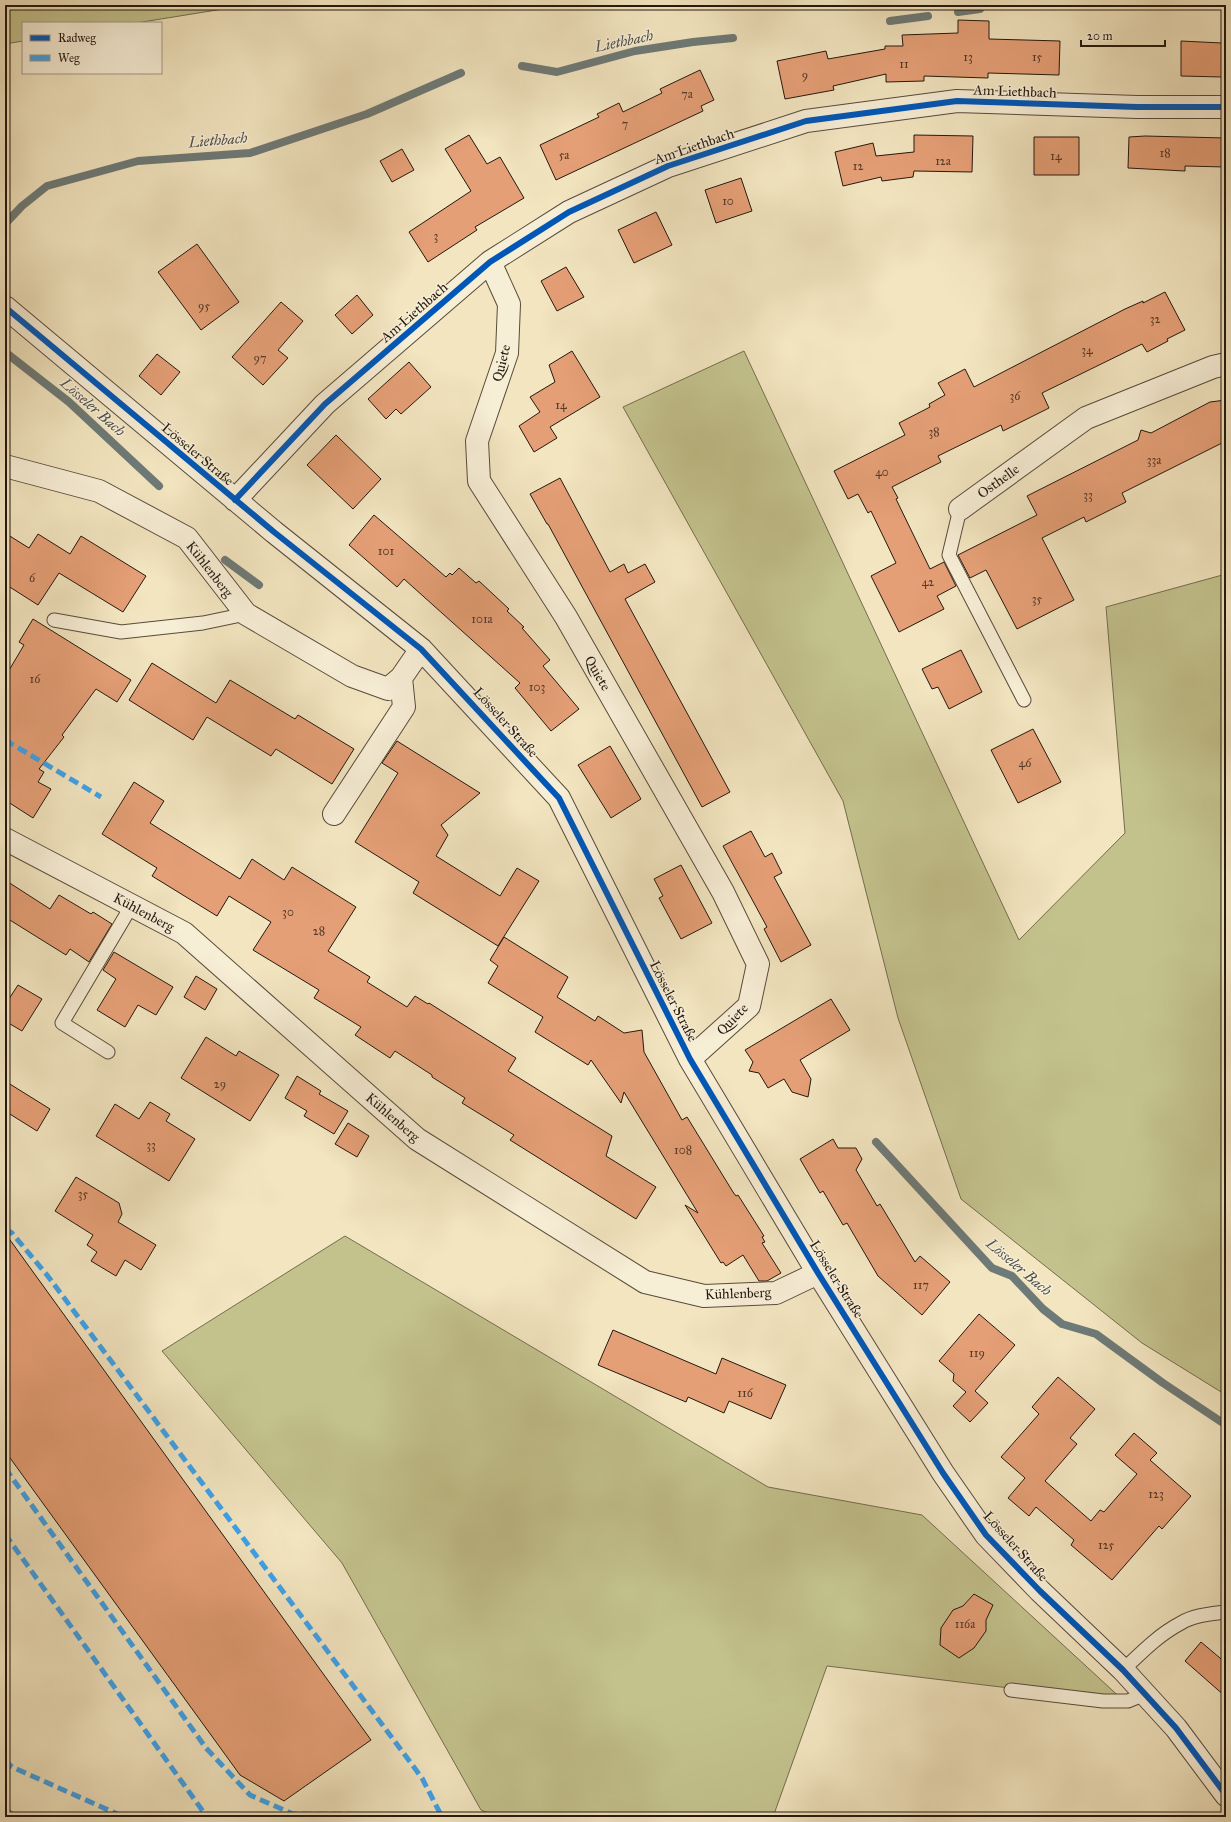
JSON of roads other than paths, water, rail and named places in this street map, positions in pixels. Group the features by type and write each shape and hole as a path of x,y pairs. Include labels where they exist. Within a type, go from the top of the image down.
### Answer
{"street":[{"name":"Am Liethbach","path":"235,500 325,404 490,262 569,212 668,166 806,121 957,101 1137,107 1226,107"},
{"name":"Quiete","path":"490,262 509,304 507,353 477,441 479,481 566,617 723,892 758,964 749,1006 690,1059"},
{"name":"Lösseler Straße","path":"5,307 235,500 421,649 559,798 690,1059 818,1273 943,1473 986,1535 1040,1591 1123,1670 1176,1728 1226,1795"},
{"name":"Osthelle","path":"960,509 1086,418 1213,367 1226,364"},
{"name":"Kühlenberg","path":"5,466 99,491 187,538 246,614 352,676 388,689 401,678 421,649"},
{"path":"334,814 404,707 401,678"},
{"name":"Kühlenberg","path":"5,839 184,932 417,1139 644,1282 704,1296 776,1293 818,1273"}],"lane":[{"name":"Osthelle","path":"960,509 949,555 1024,700"},
{"path":"54,620 121,632 203,623 246,614"},
{"path":"108,1052 62,1024 132,905"},
{"path":"1123,1670 1153,1641 1181,1622 1204,1615 1226,1612"},
{"path":"1012,1690 1103,1701 1128,1701 1145,1694"}],"waterway":[{"name":"Liethbach","path":"1064,5 1079,5"},
{"name":"Liethbach","path":"958,12 980,9"},
{"name":"Liethbach","path":"890,21 928,16"},
{"name":"Liethbach","path":"522,66 557,72 635,51 693,42 733,38"},
{"name":"Liethbach","path":"5,224 22,206 47,186 138,161 250,153 367,114 461,73"},
{"name":"Lösseler Bach","path":"5,352 69,402 159,486"},
{"name":"Lösseler Bach","path":"225,560 259,585"},
{"name":"Lösseler Bach","path":"876,1142 992,1268 1012,1276 1043,1309 1062,1324 1096,1334 1163,1383 1226,1425"}]}
